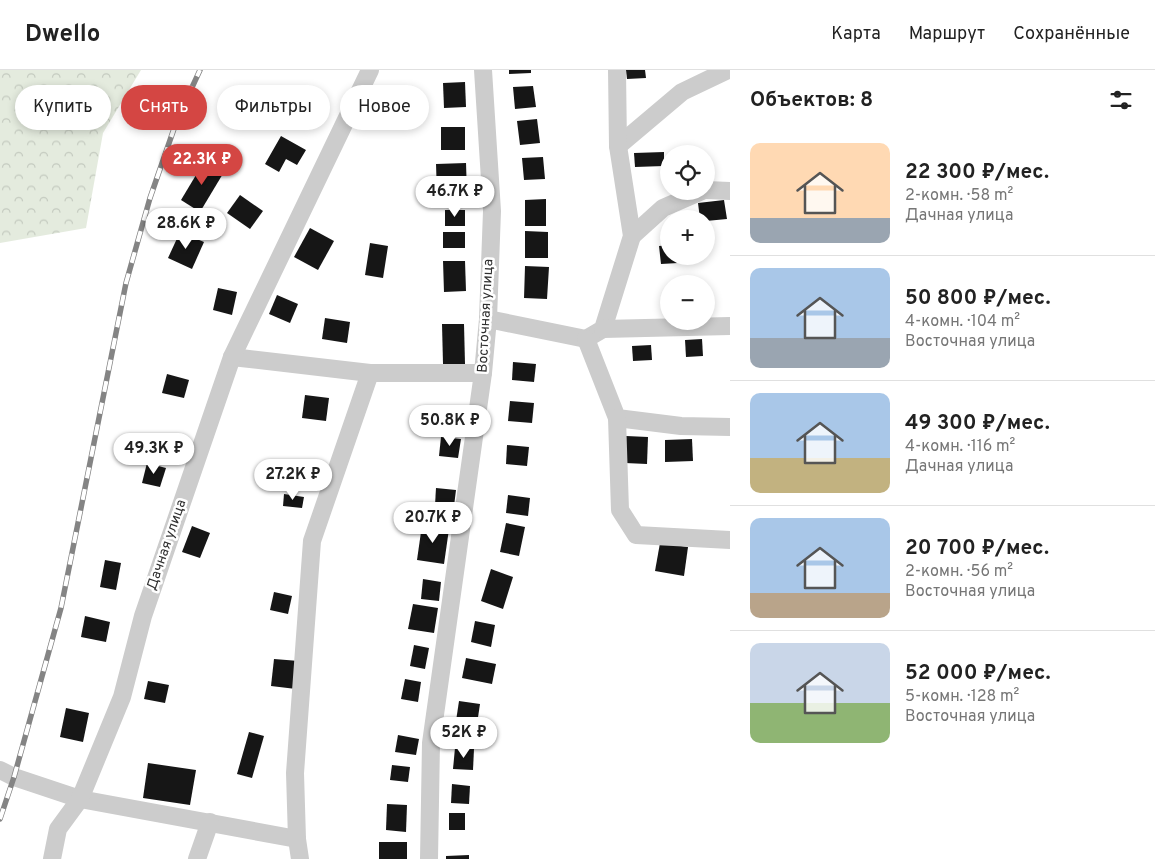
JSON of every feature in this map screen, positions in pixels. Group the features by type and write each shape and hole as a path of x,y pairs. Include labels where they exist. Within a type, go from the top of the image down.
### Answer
{"street":[{"name":"Дачная улица","path":"52,859 58,829 80,799 122,697 143,616 232,357 370,70"},
{"name":"Восточная улица","path":"429,859 431,742 484,373 488,319 492,211 483,70"},
{"path":"603,328 632,236 618,146 617,70"},
{"path":"618,146 682,92 728,70"},
{"path":"715,190 730,191"},
{"path":"632,236 663,208 681,200"},
{"path":"488,319 586,339 603,328 730,326"},
{"path":"586,339 618,418 620,510 636,535 730,540"},
{"path":"232,357 370,373 484,373"},
{"path":"300,859 297,839 295,773 312,541 370,373"},
{"path":"618,418 681,426 730,427"},
{"path":"0,770 14,777 80,799 297,839"},
{"path":"196,859 210,822"}],"green space":[{"path":"0,70 141,70 132,85 121,85 121,103 111,120 111,85 15,85 15,130 105,130 86,228 0,243"}],"building":[{"path":"509,70 531,70 531,73 509,74"},
{"path":"626,70 645,70 646,78 627,79"},
{"path":"465,82 466,107 444,108 443,83"},
{"path":"533,86 536,107 515,109 513,87"},
{"path":"537,119 540,143 520,145 517,121"},
{"path":"441,127 465,127 465,150 441,150"},
{"path":"281,136 306,150 297,165 286,159 279,172 265,164"},
{"path":"660,152 660,166 635,167 634,153"},
{"path":"543,157 545,179 524,180 522,158"},
{"path":"205,160 224,172 200,212 181,200"},
{"path":"466,163 467,193 437,195 436,164"},
{"path":"240,195 263,211 250,229 227,213"},
{"path":"546,199 546,226 525,226 525,200"},
{"path":"724,200 727,219 715,220 715,210 699,210 698,203"},
{"path":"445,210 465,210 465,226 445,226"},
{"path":"310,228 334,241 318,270 294,257"},
{"path":"525,231 548,232 548,258 525,258"},
{"path":"180,232 204,242 192,269 168,258"},
{"path":"443,232 465,232 465,248 443,248"},
{"path":"370,243 388,246 383,278 365,275"},
{"path":"443,261 465,261 466,291 444,292"},
{"path":"525,266 549,267 547,299 524,298"},
{"path":"218,288 237,292 232,315 213,310"},
{"path":"277,295 298,304 290,323 269,314"},
{"path":"325,318 350,322 347,343 322,339"},
{"path":"442,324 464,324 465,364 443,364"},
{"path":"702,339 703,356 686,357 685,340"},
{"path":"651,345 652,360 633,361 632,346"},
{"path":"513,362 536,364 534,382 512,380"},
{"path":"167,374 189,380 184,398 162,393"},
{"path":"305,395 329,398 326,421 302,418"},
{"path":"510,401 534,403 532,423 508,421"},
{"path":"626,436 648,437 647,464 625,463"},
{"path":"441,437 461,439 458,458 439,456"},
{"path":"692,439 693,461 665,462 665,440"},
{"path":"507,445 529,447 527,466 506,464"},
{"path":"147,463 166,468 160,487 142,483"},
{"path":"436,488 456,490 454,506 435,505"},
{"path":"284,494 304,497 302,508 283,506"},
{"path":"508,495 530,498 528,516 506,513"},
{"path":"506,523 525,527 519,556 500,552"},
{"path":"422,525 449,529 444,564 417,560"},
{"path":"192,526 210,533 200,558 182,552"},
{"path":"660,543 688,547 684,576 655,571"},
{"path":"105,560 121,563 116,590 100,587"},
{"path":"491,569 513,577 503,609 481,601"},
{"path":"423,579 441,582 439,601 421,599"},
{"path":"274,592 292,596 288,614 270,610"},
{"path":"413,604 438,608 434,633 408,629"},
{"path":"85,616 110,622 106,642 81,637"},
{"path":"475,621 495,625 491,647 471,642"},
{"path":"414,645 429,648 425,669 410,666"},
{"path":"466,658 496,664 492,684 462,678"},
{"path":"274,659 299,661 296,689 271,686"},
{"path":"405,679 421,682 418,702 401,699"},
{"path":"148,681 169,685 165,703 144,699"},
{"path":"459,701 480,704 477,724 456,721"},
{"path":"66,708 89,713 83,742 60,737"},
{"path":"249,732 264,736 252,778 237,774"},
{"path":"398,735 419,739 416,755 395,752"},
{"path":"455,748 474,749 473,770 453,769"},
{"path":"148,763 196,770 190,805 143,798"},
{"path":"392,765 410,767 408,782 390,780"},
{"path":"452,784 470,786 469,804 451,803"},
{"path":"387,804 407,805 406,832 386,830"},
{"path":"449,813 465,813 465,830 449,830"},
{"path":"379,842 407,842 407,859 379,859"},
{"path":"469,855 469,859 446,859 446,856"}],"railway":[{"path":"0,819 14,777 61,608 126,283 150,198 177,120 200,70"}]}
